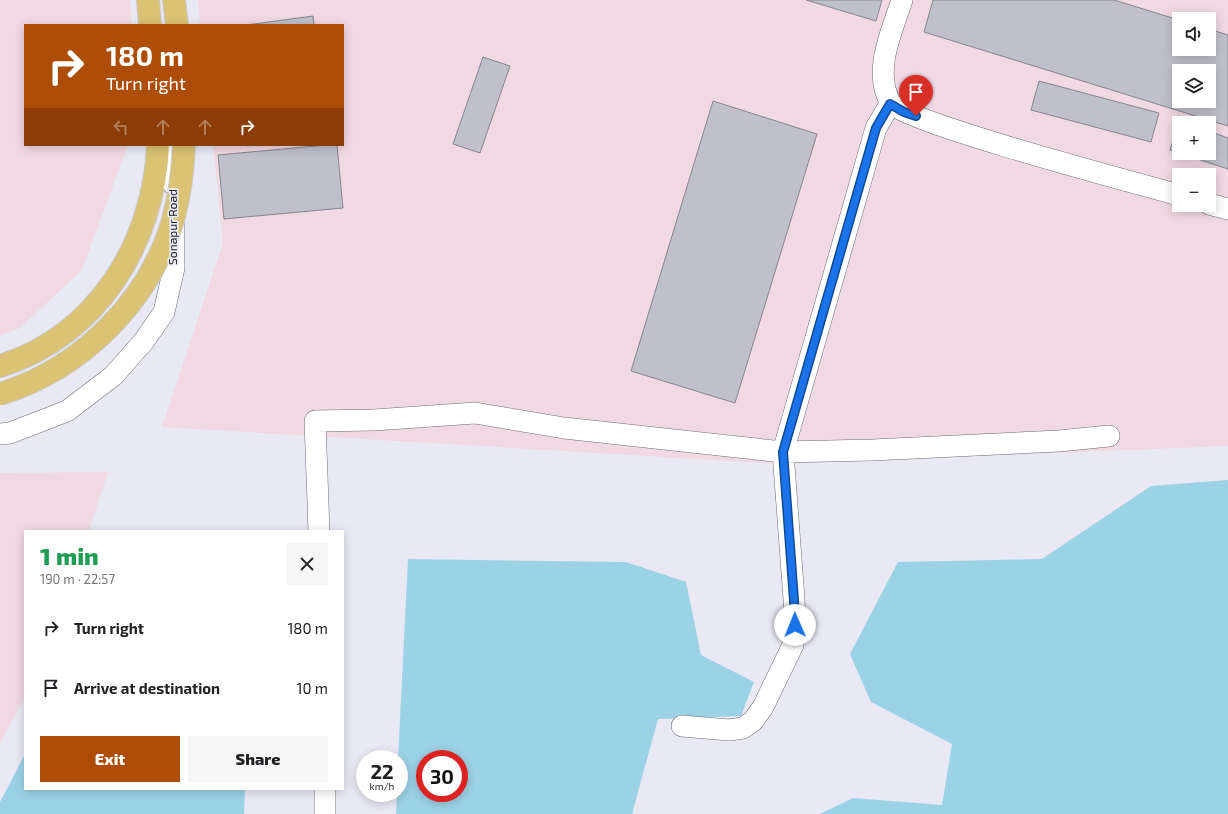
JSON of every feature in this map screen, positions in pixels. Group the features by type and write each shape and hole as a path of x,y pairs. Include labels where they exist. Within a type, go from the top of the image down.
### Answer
{"main road":[{"path":"148,0 150,24"},
{"path":"174,0 176,24"},
{"path":"0,366 31,353 64,333 100,300 115,280 139,237 148,213 154,189 158,146"},
{"path":"0,394 35,380 80,354 100,337 136,296 154,266 173,221 179,194 184,146"}],"street":[{"path":"168,0 168,24"},
{"path":"902,0 884,59 883,84 890,104 904,112 968,135 1172,193"},
{"path":"682,726 729,730 743,728 753,721 763,707 793,645 795,625 794,600 783,452 876,128 890,104"},
{"name":"Sonapur Road","path":"0,434 10,433 67,411 113,376 144,341 164,312 174,268 172,146"},
{"path":"1216,206 1228,209"},
{"path":"319,530 315,421 374,420 474,412 564,428 783,452 873,450 1059,441 1109,436"},
{"path":"325,790 325,814"}],"shaded area":[{"path":"0,0 130,0 132,24 24,24 24,146 128,146 82,270 20,328 0,336"},
{"path":"198,0 1228,0 1228,446 782,464 162,427 223,243 213,146 344,146 344,24 200,24"},
{"path":"108,472 89,530 24,530 24,700 0,743 0,473"}],"water":[{"path":"1228,480 1228,814 820,814 853,798 942,805 952,744 871,702 850,654 898,562 1042,559 1151,486"},
{"path":"408,559 626,562 686,582 701,655 754,682 741,716 658,719 632,814 396,814 397,802 408,802 408,750 398,750"},
{"path":"24,756 24,790 245,790 244,814 0,814 0,802"}],"building":[{"path":"806,0 882,0 876,21"},
{"path":"933,0 1114,0 1172,18 1172,56 1216,56 1216,31 1228,35 1228,126 1216,122 1216,116 1196,116 924,32"},
{"path":"313,16 314,24 253,24"},
{"path":"483,57 510,66 480,153 453,144"},
{"path":"1039,81 1159,113 1151,142 1031,110"},
{"path":"713,101 817,134 735,403 631,371"},
{"path":"1216,134 1228,138 1228,169 1200,160 1216,160"},
{"path":"315,146 337,146 343,208 224,219 218,155"}],"route":[{"path":"795,625 783,452 876,128 890,104 904,112 916,116"}]}
